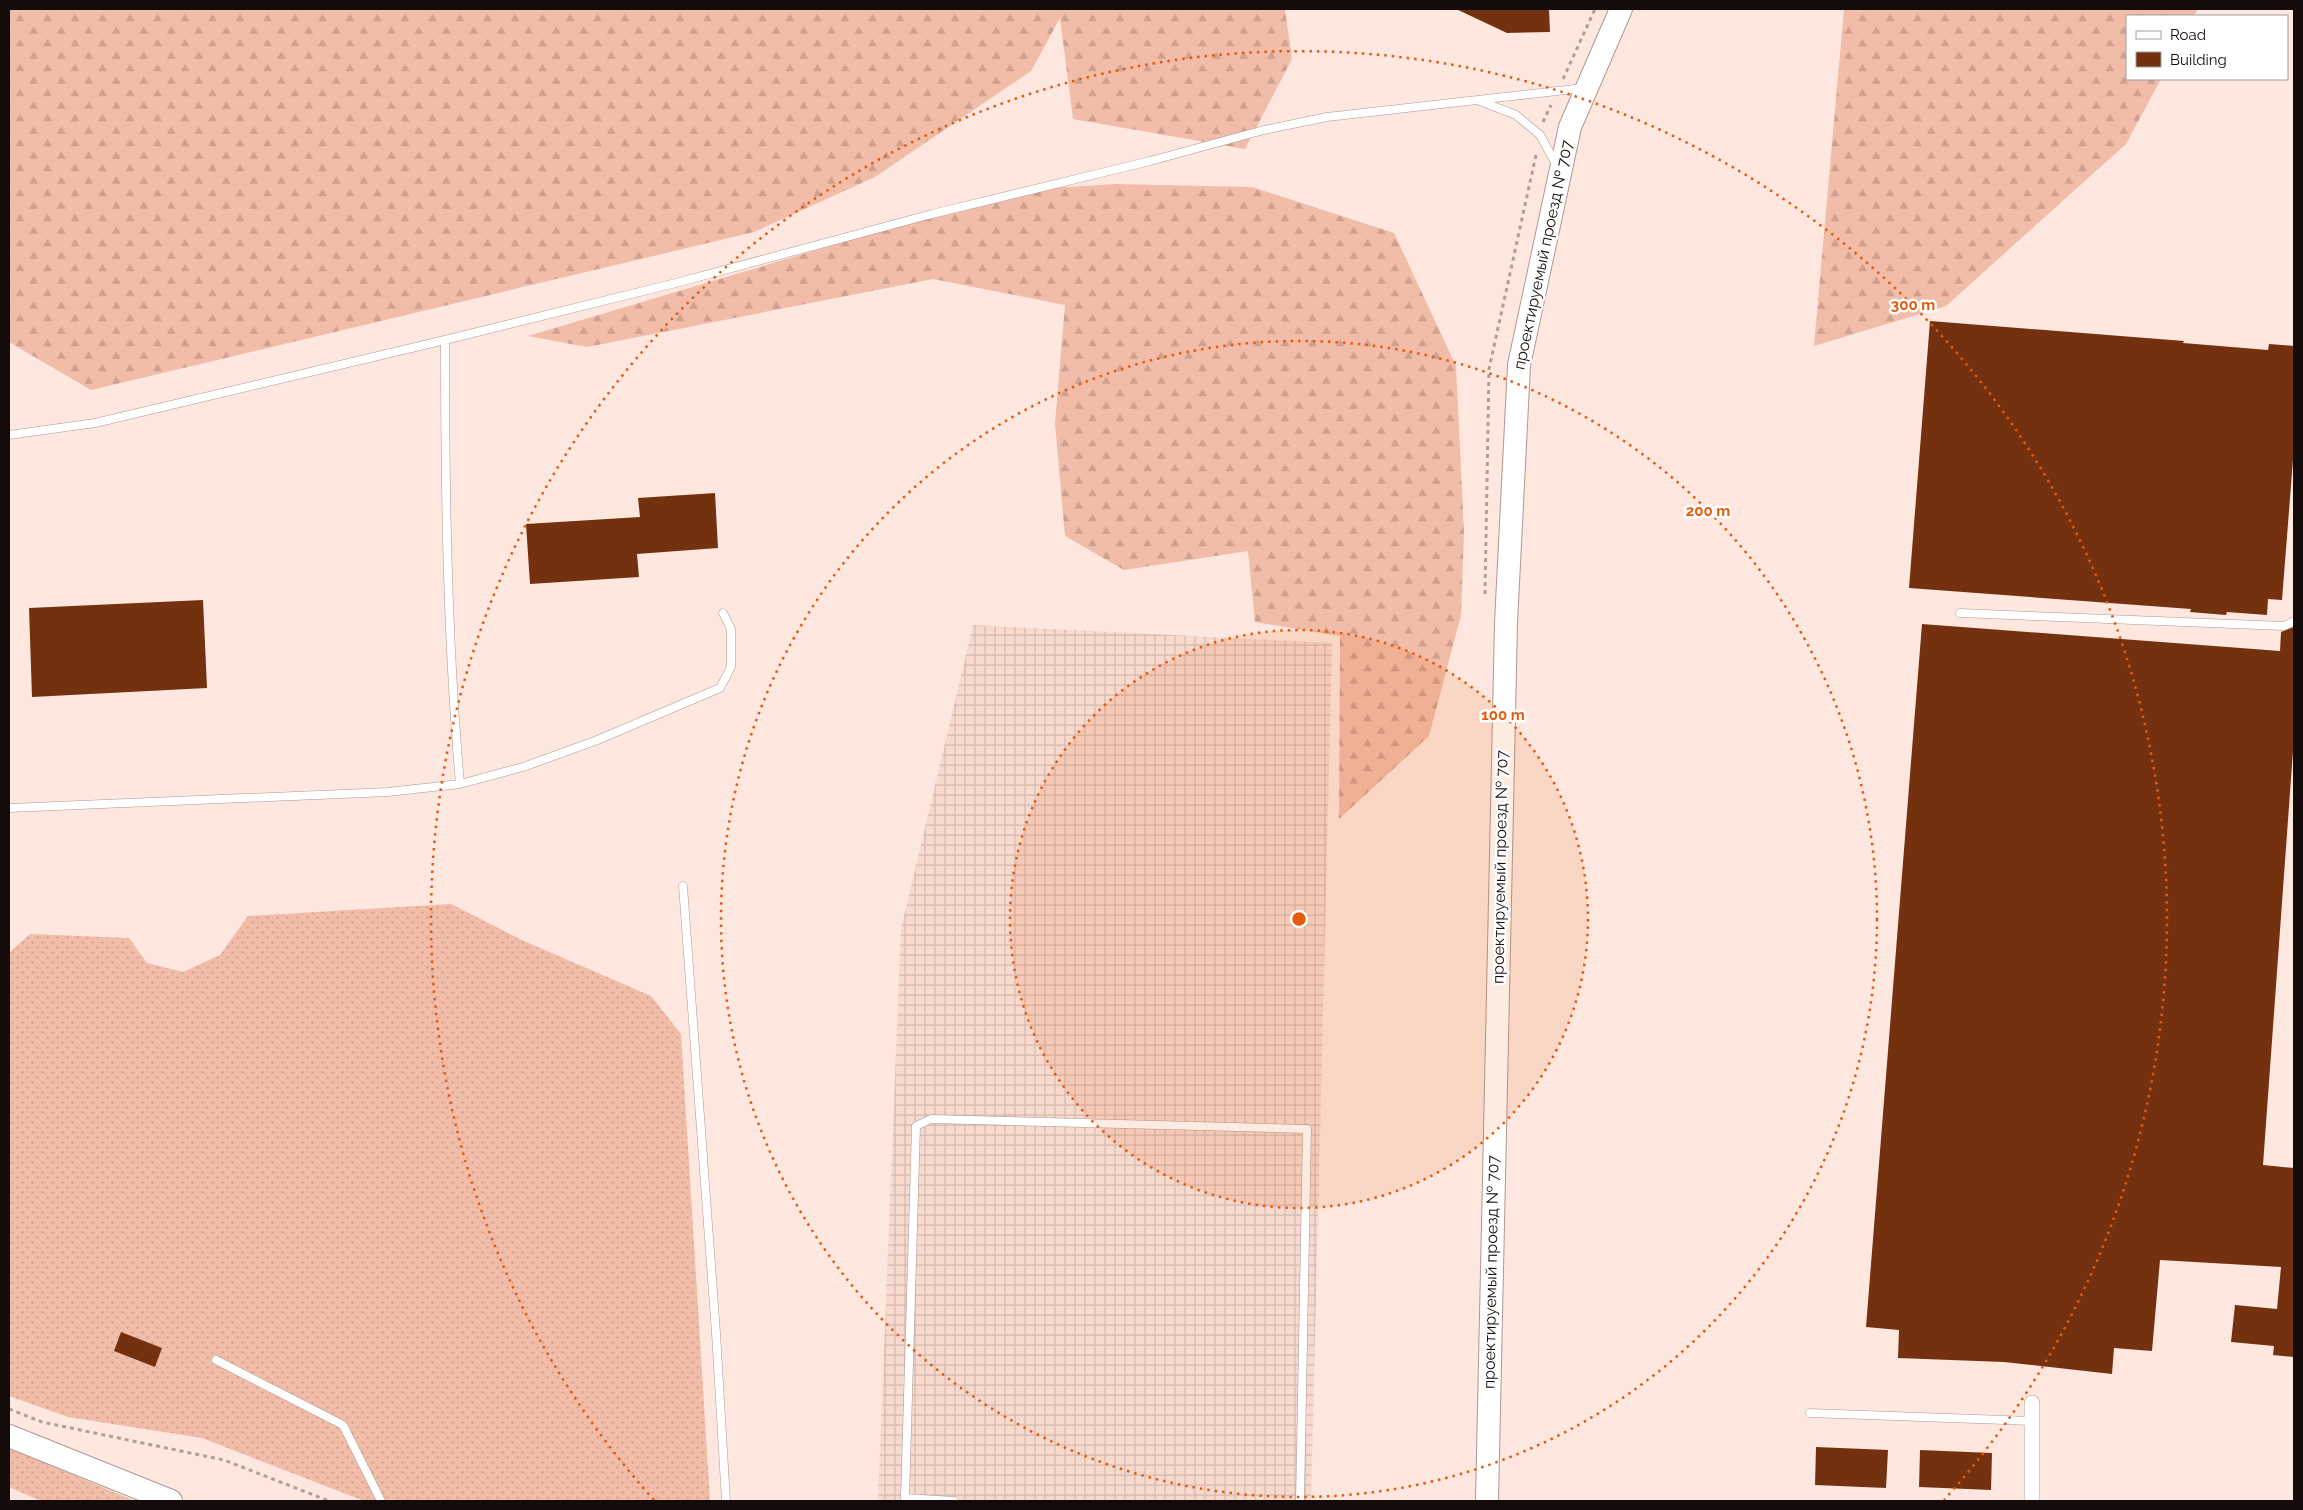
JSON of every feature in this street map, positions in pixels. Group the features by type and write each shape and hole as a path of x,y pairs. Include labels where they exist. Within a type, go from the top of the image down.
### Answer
{"street":[{"name":"проектируемый проезд № 707","path":"1487,1501 1506,623 1519,366 1570,127 1621,9"},
{"path":"2032,1403 2032,1501"},
{"path":"9,1436 171,1501"}],"lane":[{"path":"9,435 95,423 445,340 676,283 932,214 1264,130 1327,117 1587,88"},
{"path":"1478,100 1516,115 1540,135 1560,172"},
{"path":"445,340 445,447 452,687 460,784"},
{"path":"9,808 388,792 460,784 541,761 595,741 720,688 731,667 731,629 723,613"},
{"path":"1960,613 2284,626 2294,621"},
{"path":"683,886 716,1333 726,1501"},
{"path":"954,1501 905,1498 916,1126 931,1119 1307,1129 1300,1501"},
{"path":"216,1360 343,1425 381,1501"},
{"path":"1810,1413 2032,1421"}],"path":[{"path":"9,1409 42,1422 224,1460 329,1501"}],"shaded area":[{"path":"973,625 1332,643 1311,1501 878,1501 901,929"}],"green space":[{"path":"9,9 1285,9 1292,59 1245,149 1073,119 1060,18 1031,71 875,177 754,232 91,390 9,342"},
{"path":"1844,9 2198,9 2195,15 2126,15 2126,80 2160,80 2126,144 1946,306 1814,346"},
{"path":"1116,184 1252,187 1394,233 1456,366 1464,532 1461,615 1429,736 1339,819 1340,636 1255,622 1248,551 1124,570 1065,536 1055,423 1065,305 933,279 587,347 528,336 1018,190"},
{"path":"451,904 524,941 651,996 681,1034 710,1501 364,1501 202,1438 68,1417 9,1396 9,953 30,934 129,938 147,963 183,972 220,955 248,916"},
{"path":"9,1448 135,1501 41,1501 9,1487"}],"building":[{"path":"1456,9 1549,9 1550,32 1507,33"},
{"path":"1930,321 2184,341 2183,343 2268,350 2269,344 2294,346 2294,447 2282,600 2268,599 2267,615 2227,612 2226,615 2190,612 2191,609 1909,588"},
{"path":"715,493 718,548 637,554 639,577 530,584 526,524 640,517 638,498"},
{"path":"203,600 207,688 32,697 29,608"},
{"path":"1922,624 2280,651 2281,632 2294,627 2294,737 2263,1165 2294,1168 2294,1357 2273,1355 2274,1346 2231,1342 2235,1305 2277,1309 2281,1267 2160,1260 2152,1351 2114,1348 2112,1374 2004,1362 1898,1358 1899,1330 1866,1327"},
{"path":"121,1332 162,1348 155,1367 114,1351"},
{"path":"1816,1447 1888,1450 1886,1488 1815,1485"},
{"path":"1920,1450 1992,1453 1991,1490 1919,1487"}]}
